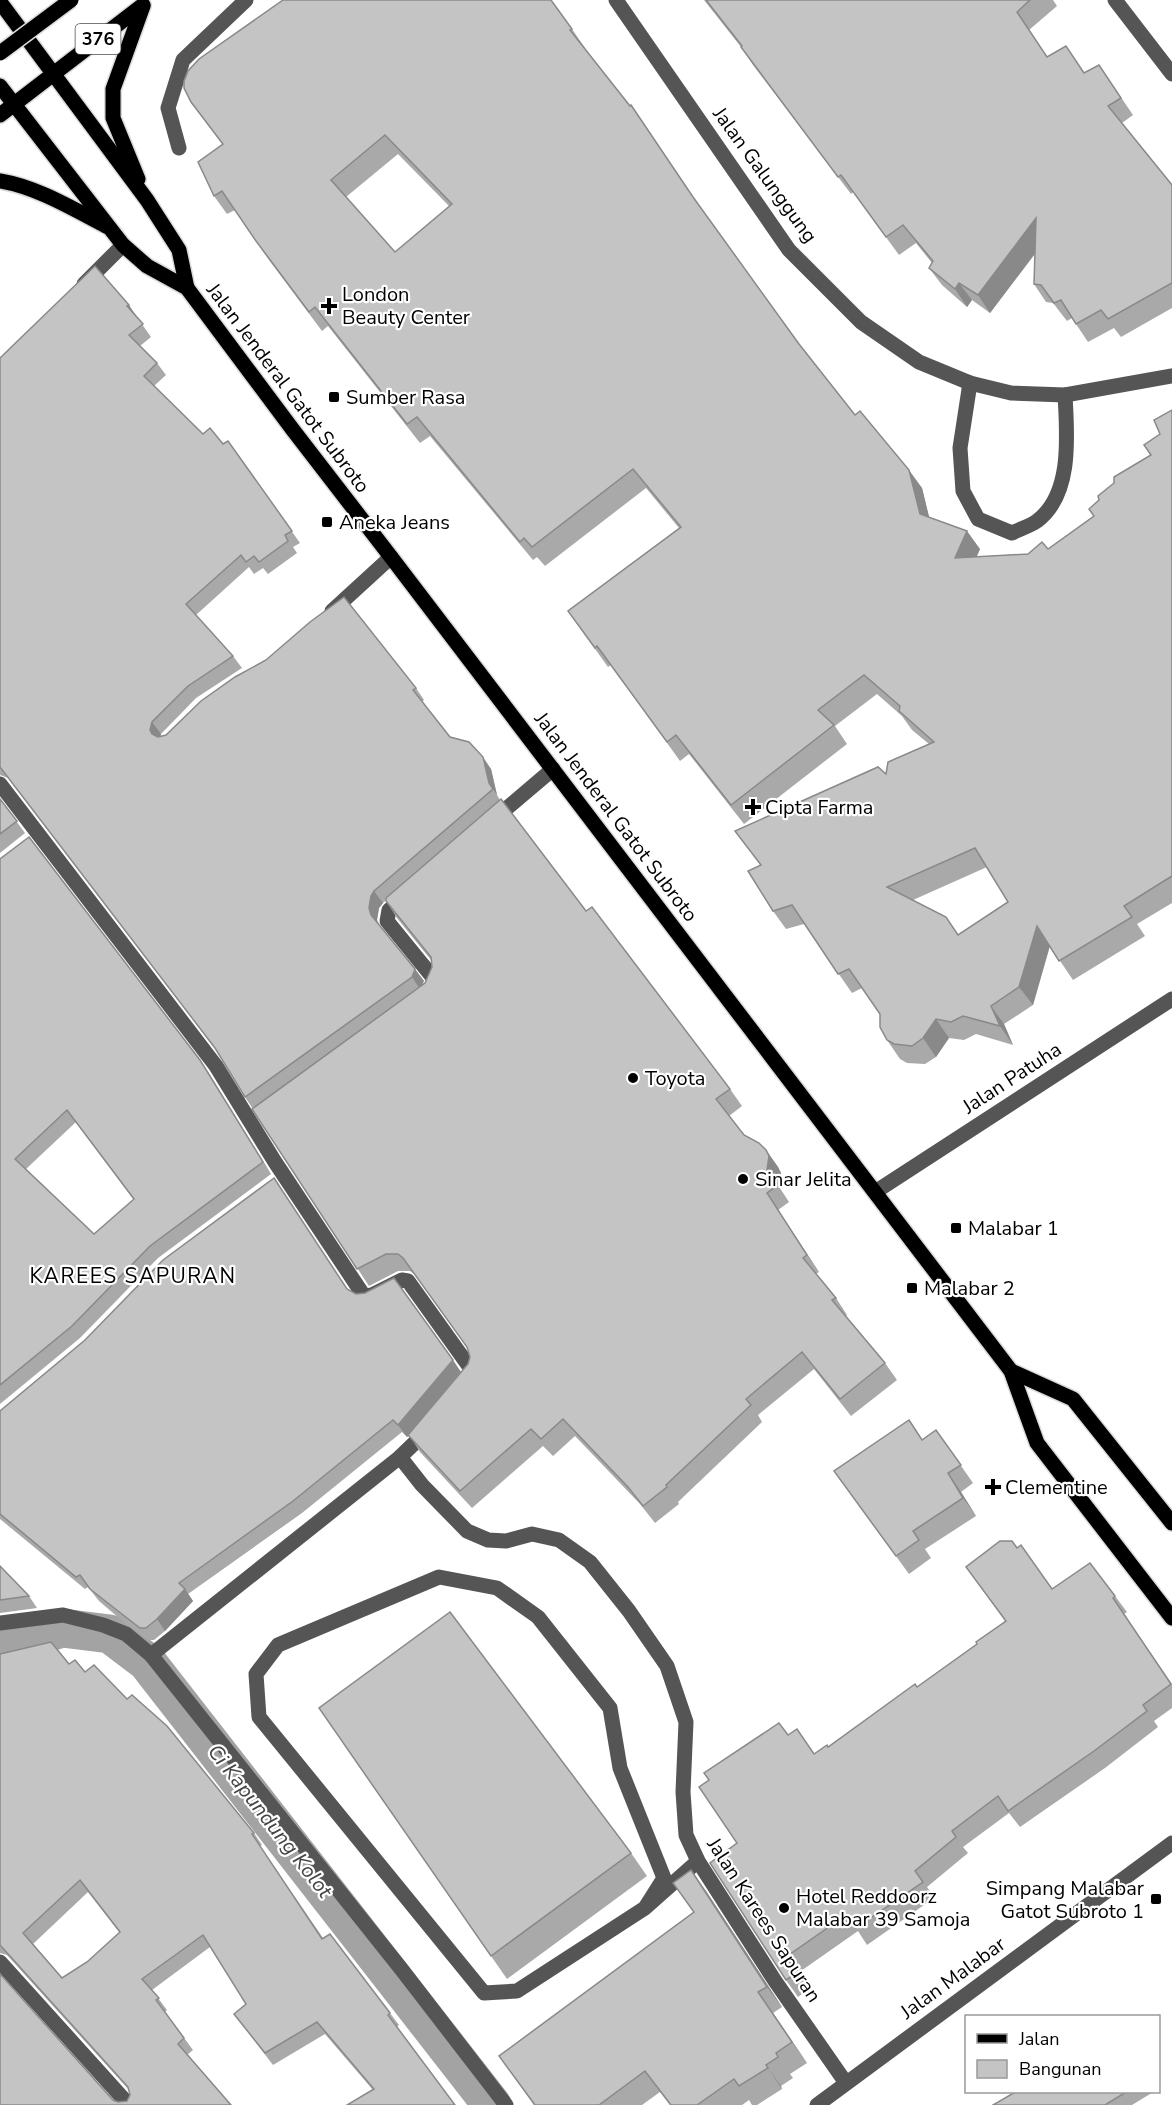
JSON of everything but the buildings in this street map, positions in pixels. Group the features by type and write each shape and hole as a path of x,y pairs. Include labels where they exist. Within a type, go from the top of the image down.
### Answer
{"main road":[{"name":"376","path":"0,53 71,0"},
{"name":"Jalan Jenderal Gatot Subroto","path":"0,2 147,200 179,250 187,288 292,430 1011,1371 1037,1443 1172,1618"},
{"name":"376","path":"54,73 147,3"},
{"path":"147,3 113,89 113,118 147,200"},
{"path":"0,115 54,73"},
{"name":"Jalan Jenderal Gatot Subroto","path":"0,86 123,244 147,266 187,288"},
{"path":"0,181 16,183 111,228"},
{"name":"Jalan Jenderal Gatot Subroto","path":"1011,1371 1072,1399 1172,1523"}],"street":[{"path":"179,148 168,108 183,60 246,0"},
{"name":"Jalan Galunggung","path":"616,0 789,250 861,322 919,362 970,383 1011,393 1065,395 1172,376"},
{"path":"1116,0 1172,74"},
{"path":"74,294 123,244"},
{"path":"970,383 960,448 963,491 978,519 1012,533 1038,521 1055,500 1067,460 1065,395"},
{"path":"319,622 391,557"},
{"path":"479,832 553,769"},
{"path":"0,784 256,1120 280,1179 363,1293 366,1296 372,1295 402,1280 408,1281 471,1369 472,1375 455,1397"},
{"path":"24,847 40,834"},
{"path":"416,887 389,910 387,921 435,980 428,995 418,1001"},
{"name":"Jalan Patuha","path":"875,1192 1172,999"},
{"path":"151,1655 400,1457 436,1421"},
{"name":"Jalan Karees Sapuran","path":"400,1457 422,1485 467,1531 488,1540 506,1541 532,1534 559,1540 590,1562 629,1611 668,1666 686,1722 683,1792 686,1835 698,1861 775,1981 846,2083"},
{"path":"645,1908 664,1878 620,1768 610,1708 538,1617 496,1588 439,1577 278,1645 256,1674 259,1718 484,1993 517,1990 645,1908 698,1861"},
{"path":"0,1623 63,1615 103,1625 126,1634 151,1655 402,1970 506,2105"},
{"name":"Jalan Malabar","path":"817,2105 1172,1843"},
{"path":"0,1962 129,2105"}],"waterway":[{"name":"Ci Kapundung Kolot","path":"0,1647 62,1628 110,1634 147,1662 492,2105"}],"place":[{"name":"London Beauty Center","path":"329,306"},
{"name":"Sumber Rasa","path":"334,397"},
{"name":"Aneka Jeans","path":"327,522"},
{"name":"Cipta Farma","path":"753,807"},
{"name":"Toyota","path":"633,1078"},
{"name":"Sinar Jelita","path":"743,1179"},
{"name":"Malabar 1","path":"956,1228"},
{"name":"Malabar 2","path":"912,1288"},
{"name":"Clementine","path":"993,1487"},
{"name":"Simpang Malabar Gatot Subroto 1","path":"1156,1899"},
{"name":"Hotel Reddoorz Malabar 39 Samoja","path":"784,1908"}],"district":[{"name":"KAREES SAPURAN","path":"133,1276"}]}
